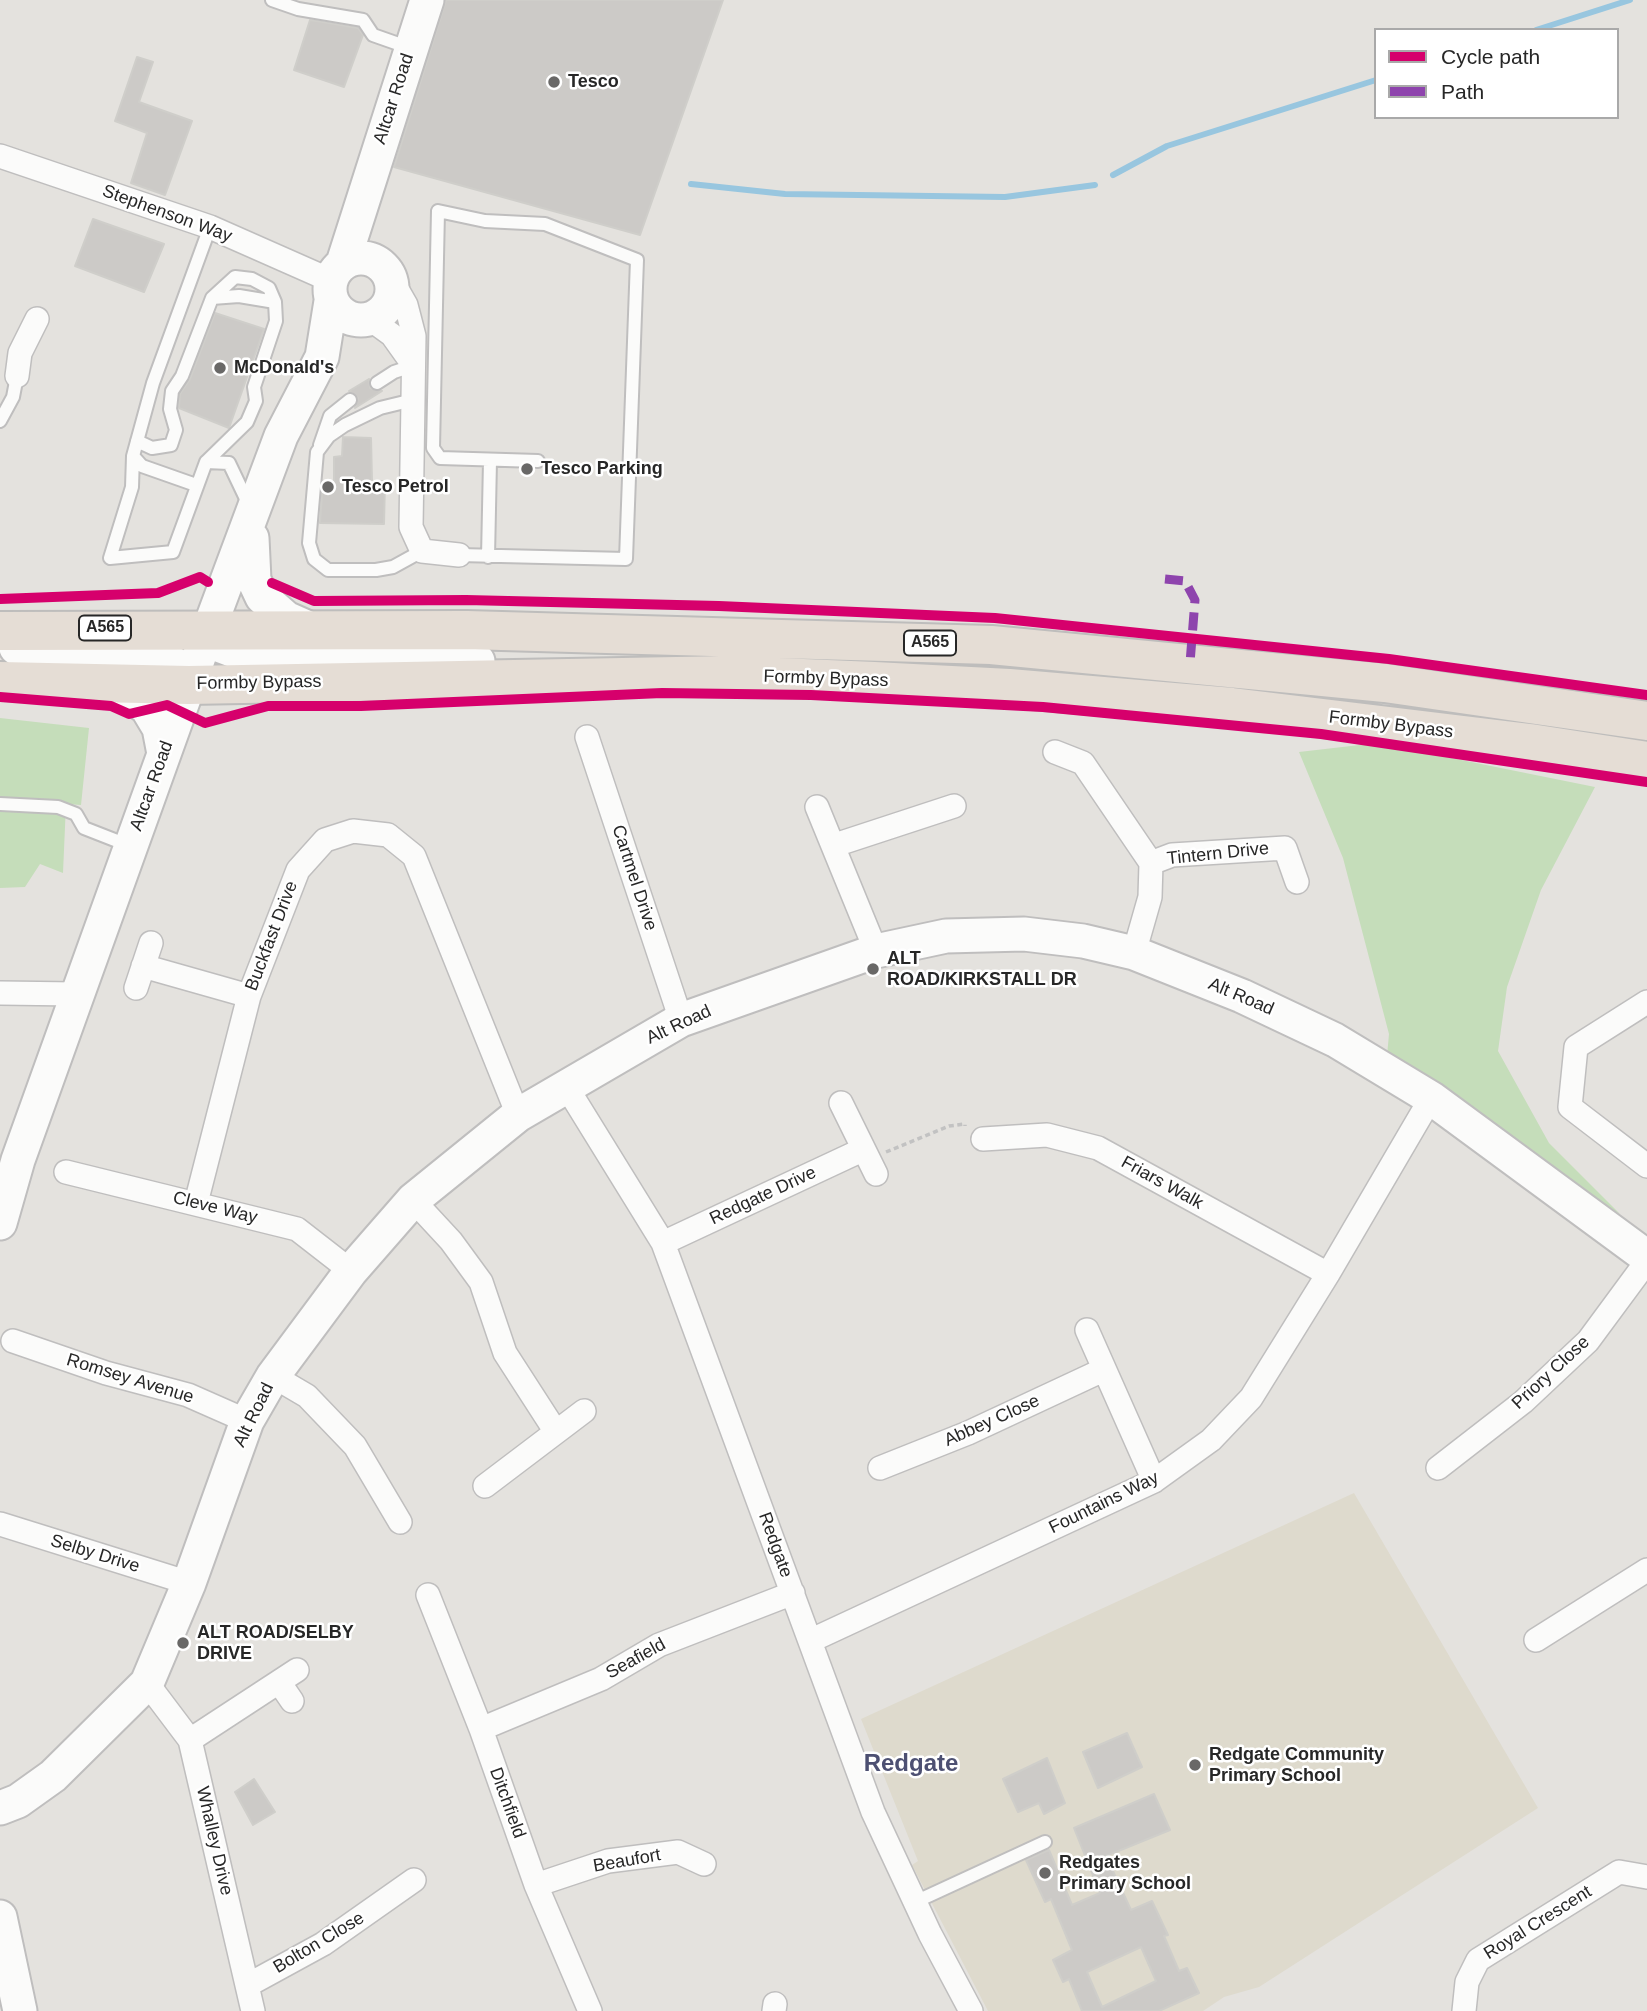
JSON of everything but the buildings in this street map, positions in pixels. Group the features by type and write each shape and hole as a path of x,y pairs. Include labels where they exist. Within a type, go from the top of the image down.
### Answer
{"highway":[{"name":"A565","path":"0,631 312,629 699,635 991,645 1385,683 1647,721"},
{"name":"Formby Bypass","path":"0,681 189,685 731,675 874,681 1146,699 1332,718 1647,761"}],"main road":[{"name":"Altcar Road","path":"0,1223 18,1160 76,995 209,629 289,419 322,357 335,281 365,200 427,0"},
{"path":"365,200 387,273 391,298 386,307 366,320 344,316 335,281 360,257 369,258 387,273"},
{"name":"Altcar Road","path":"322,357 336,350 366,320"},
{"path":"252,516 253,572 259,592 279,613 312,629"},
{"path":"209,629 216,644 250,657 504,661 585,676"},
{"path":"0,648 159,655 180,667 189,685"},
{"path":"93,683 125,692 147,708 159,728 164,754"},
{"name":"Alt Road","path":"0,1808 18,1801 53,1776 147,1683 189,1583 247,1421 273,1376 351,1271 413,1200 518,1115 681,1020 876,951 946,936 1024,934 1083,941 1134,953 1242,996 1335,1040 1431,1098 1647,1259"},
{"path":"0,1917 20,2011"}],"street":[{"name":"Stephenson Way","path":"0,156 210,227 335,281"},
{"path":"387,273 410,316 414,336 411,527 422,551 459,555"},
{"path":"15,387 10,351 37,319"},
{"path":"366,320 392,335 412,365"},
{"name":"Cartmel Drive","path":"587,737 681,1020"},
{"name":"Tintern Drive","path":"1055,752 1083,763 1151,863 1150,897 1134,953"},
{"path":"835,845 954,806"},
{"path":"817,807 835,845 876,951"},
{"name":"Buckfast Drive","path":"196,1203 249,996 298,870 325,840 353,831 388,835 414,856 518,1115"},
{"name":"Tintern Drive","path":"1151,863 1172,855 1285,848 1297,882"},
{"path":"136,988 151,943"},
{"path":"144,966 249,996"},
{"path":"0,993 76,995"},
{"path":"1647,1002 1576,1047 1570,1107 1647,1166"},
{"name":"Redgate","path":"566,1086 663,1243 812,1640 873,1812 971,2011"},
{"name":"Fountains Way","path":"812,1640 1154,1481 1211,1440 1251,1398 1328,1274 1431,1098"},
{"path":"841,1103 869,1161"},
{"name":"Friars Walk","path":"983,1139 1047,1135 1098,1148 1328,1274"},
{"name":"Redgate Drive","path":"663,1243 869,1161"},
{"name":"Cleve Way","path":"66,1173 297,1229 351,1271"},
{"path":"413,1200 451,1241 481,1282 505,1353 556,1432"},
{"name":"Priory Close","path":"1438,1468 1523,1402 1588,1340 1647,1259"},
{"path":"1087,1330 1154,1481"},
{"name":"Romsey Avenue","path":"13,1342 106,1373 188,1395 247,1421"},
{"name":"Abbey Close","path":"880,1468 968,1433 1103,1370"},
{"path":"273,1376 307,1396 355,1446 400,1521"},
{"path":"485,1486 584,1411"},
{"name":"Selby Drive","path":"0,1524 189,1583"},
{"path":"1536,1640 1562,1632 1647,1570"},
{"name":"Seafield","path":"481,1729 601,1679 659,1645 793,1593"},
{"name":"Ditchfield","path":"429,1594 481,1729 536,1885 590,2011"},
{"path":"190,1740 288,1676 292,1701"},
{"name":"Whalley Drive","path":"147,1683 190,1740 253,2011"},
{"name":"Beaufort","path":"536,1885 608,1861 684,1843 704,1864"},
{"name":"Royal Crescent","path":"1464,2011 1467,1982 1478,1960 1619,1872 1647,1877"},
{"name":"Bolton Close","path":"248,1985 323,1944 395,1910 414,1880"}],"lane":[{"path":"272,0 298,9 363,20 373,35 410,48"},
{"path":"459,555 580,561 626,559 637,260 545,225 485,221 438,211 433,448 440,458 538,461"},
{"path":"137,441 152,448 171,445 176,430 170,409 172,391 182,376 212,298 235,277 252,279 269,288 275,302 276,321 254,387 256,401 247,422 206,462 173,552 110,558 131,487 137,461 137,441 153,383 210,227"},
{"path":"212,298 239,296 275,302"},
{"path":"377,383 412,365"},
{"path":"0,421 15,387"},
{"path":"350,400 330,416 317,452 313,472 309,543 314,559 328,569 376,570 393,567 422,551"},
{"path":"317,452 329,436 345,425 380,408 413,400"},
{"path":"137,461 197,485"},
{"path":"488,557 490,461"},
{"path":"206,462 229,463 252,516"},
{"path":"0,804 58,807 76,814 84,828 130,846"},
{"path":"915,1902 1045,1842"}],"path":[{"path":"869,1161 949,1126 965,1124 970,1143 983,1139"}],"shaded area":[{"name":"Redgate Community Primary School","path":"1354,1493 1538,1808 1259,1987 1224,1997 1203,2011 988,2011 912,1865 918,1861 861,1719"}],"green space":[{"path":"0,718 89,728 81,805 66,804 63,873 40,864 25,887 0,888"},
{"path":"1377,743 1595,787 1541,890 1507,987 1498,1051 1549,1143 1620,1214 1386,1067 1389,1034 1343,858 1299,752"}],"waterway":[{"path":"1542,28 1630,0"},
{"path":"1113,175 1167,146 1374,81"},
{"path":"691,184 785,194 1005,197 1095,185"}],"marked path":[{"path":"1165,579 1185,581 1195,600 1190,663"}],"cycle path":[{"path":"0,599 158,593 200,577 208,582"},
{"path":"272,583 314,601 466,600 719,606 995,618 1389,659 1647,695"},
{"path":"0,697 111,706 129,714 167,705 205,723 268,706 361,706 662,693 811,695 1043,707 1321,734 1647,782"}],"place":[{"name":"Tesco","path":"554,82"},
{"name":"McDonald's","path":"220,368"},
{"name":"Tesco Parking","path":"527,469"},
{"name":"Tesco Petrol","path":"328,487"},
{"name":"ALT ROAD/KIRKSTALL DR","path":"873,969"},
{"name":"ALT ROAD/SELBY DRIVE","path":"183,1643"},
{"name":"Redgate Community Primary School","path":"1195,1765"},
{"name":"Redgates Primary School","path":"1045,1873"}],"district":[{"name":"Redgate","path":"911,1764"}]}
